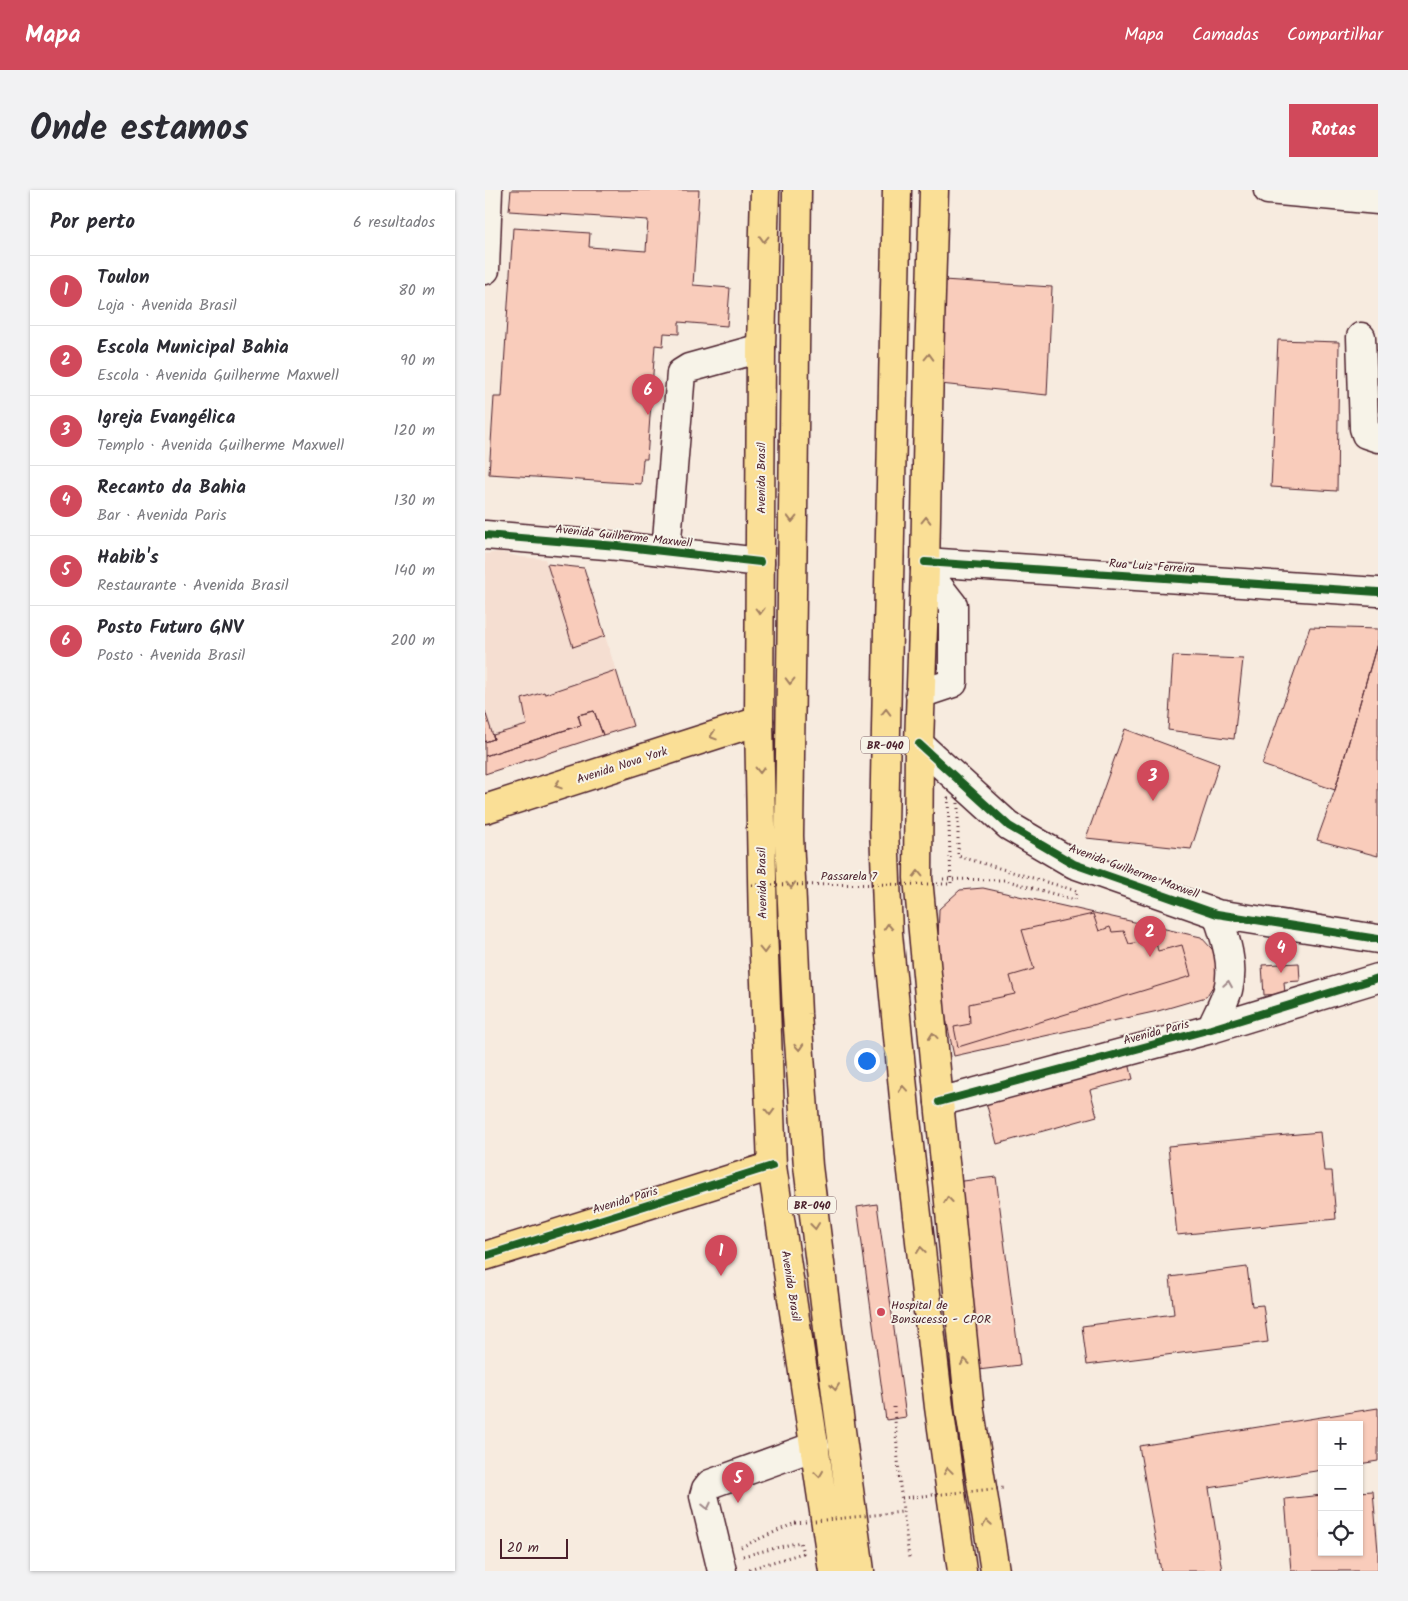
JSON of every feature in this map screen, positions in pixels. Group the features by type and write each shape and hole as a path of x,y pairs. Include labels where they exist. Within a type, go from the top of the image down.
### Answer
{"main road":[{"name":"Avenida Brasil","path":"765,190 761,348 759,721 763,929 773,1166 833,1571"},
{"name":"BR-040","path":"797,190 789,836 796,1004 808,1166 860,1571"},
{"name":"BR-040","path":"897,190 891,406 884,828 888,934 906,1119 939,1407 962,1571"},
{"path":"934,190 920,694 918,878 970,1411 995,1571"},
{"path":"760,562 775,503 782,307 795,237"},
{"path":"891,406 919,744"},
{"name":"Avenida Nova York","path":"485,808 759,721"},
{"name":"Avenida Paris","path":"485,1256 773,1166"}],"street":[{"path":"485,270 487,190"},
{"path":"1268,190 1378,200"},
{"path":"1361,337 1363,428 1366,434 1378,438"},
{"path":"666,551 681,373 689,368 761,348"},
{"name":"Avenida Guilherme Maxwell","path":"485,535 618,546 760,562"},
{"name":"Rua Luiz Ferreira","path":"925,566 1378,592"},
{"name":"Avenida Guilherme Maxwell","path":"919,744 1009,826 1073,864 1217,914 1378,939"},
{"path":"1211,1030 1228,989 1229,975 1227,947 1217,914"},
{"name":"Avenida Paris","path":"939,1102 1211,1030 1378,978"},
{"path":"733,1559 704,1496 706,1489 710,1484 815,1446"}],"path":[{"path":"894,1407 900,1486 909,1558"},
{"path":"902,1498 1004,1488"},
{"path":"733,1559 795,1523 903,1512"},
{"path":"733,1559 800,1542 803,1553 742,1571"}],"shaded area":[{"path":"500,552 520,557 545,559 547,564 584,568 633,726 485,774 485,554"}],"building":[{"path":"511,190 699,190 693,285 730,288 727,326 679,322 679,334 664,333 663,346 655,345 647,459 643,459 641,484 489,474 494,397 502,397 513,228 590,233 589,247 646,251 648,220 509,211"},
{"path":"943,280 1052,287 1047,395 940,384"},
{"path":"1278,340 1339,342 1337,491 1271,487"},
{"path":"547,564 584,568 605,636 573,647"},
{"path":"1310,627 1378,629 1378,640 1335,790 1262,765"},
{"path":"1378,640 1378,856 1317,840 1335,790"},
{"path":"1173,656 1243,659 1234,739 1168,730"},
{"path":"616,670 633,726 603,735 594,711 578,715 581,725 485,756 485,742 494,739 493,735 527,725 522,699 544,692 545,694"},
{"path":"485,711 494,739 485,742"},
{"path":"594,711 603,735 485,774 485,756 581,725 578,715"},
{"path":"1125,729 1219,764 1191,849 1086,838"},
{"path":"983,888 1201,937 1221,959 1217,980 1206,997 1158,1011 954,1056 944,1009 938,941 939,909 960,890"},
{"path":"1093,914 1099,931 1110,927 1112,932 1124,931 1129,944 1155,939 1158,951 1182,945 1191,976 958,1047 954,1027 970,1024 969,1004 1015,994 1010,976 1034,969 1022,930"},
{"path":"1299,963 1300,981 1284,982 1285,994 1264,995 1262,965"},
{"path":"1129,1063 1133,1079 1090,1090 1097,1116 997,1144 986,1102"},
{"path":"1320,1132 1324,1171 1332,1171 1336,1219 1177,1235 1168,1146"},
{"path":"996,1177 1020,1365 978,1370 955,1182"},
{"name":"Hospital de Bonsucesso - CPOR","path":"877,1204 906,1417 886,1420 857,1207"},
{"path":"1247,1267 1252,1306 1263,1305 1268,1342 1087,1365 1082,1326 1174,1314 1170,1277"},
{"path":"1378,1408 1378,1461 1363,1463 1363,1421 1318,1421 1318,1471 1209,1488 1222,1571 1161,1571 1139,1446"},
{"path":"1373,1491 1378,1571 1291,1571 1285,1499 1318,1495 1318,1556 1363,1556 1363,1492"}],"cycle path":[{"path":"485,535 618,546 760,562"},
{"path":"925,562 1378,592"},
{"path":"919,744 1009,826 1074,864 1217,914 1378,939"},
{"path":"939,1102 1211,1029 1378,978"},
{"path":"485,1256 772,1166"}],"place":[{"name":"Posto Futuro GNV","path":"648,415"},
{"name":"Igreja Evangélica","path":"1153,801"},
{"name":"Escola Municipal Bahia","path":"1150,957"},
{"name":"Recanto da Bahia","path":"1281,973"},
{"name":"Toulon","path":"721,1276"},
{"name":"Hospital de Bonsucesso - CPOR","path":"881,1312"},
{"name":"Habib's","path":"738,1503"}]}
